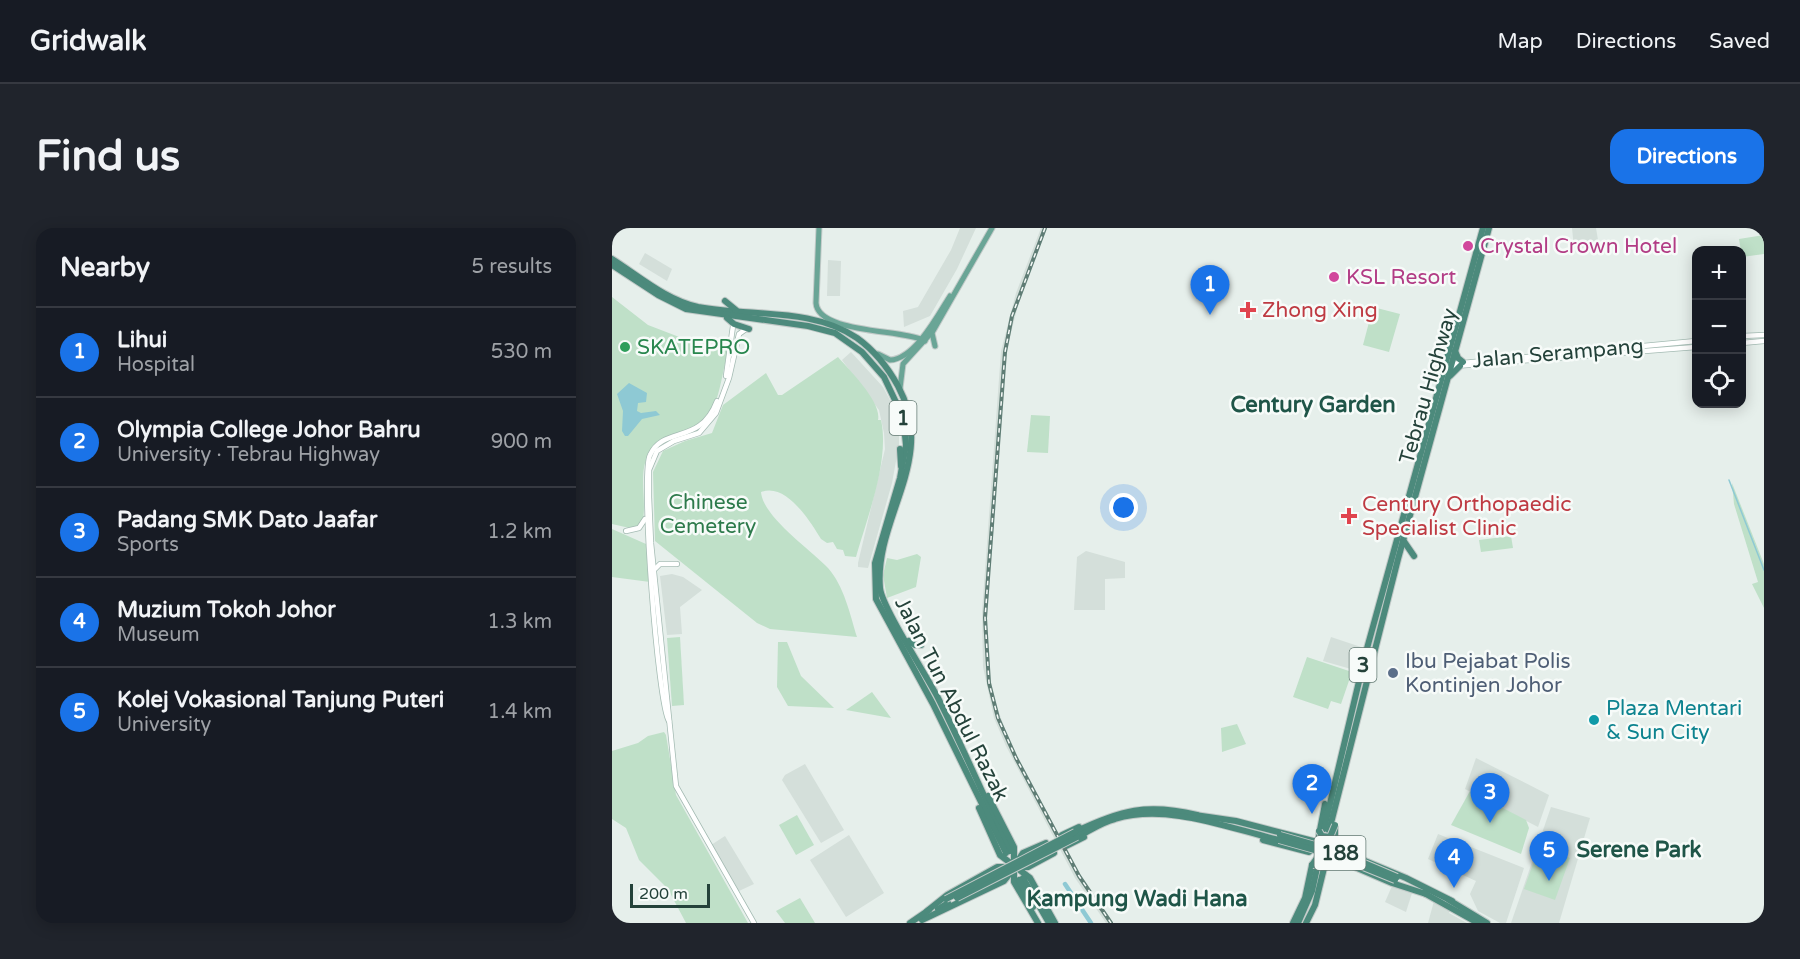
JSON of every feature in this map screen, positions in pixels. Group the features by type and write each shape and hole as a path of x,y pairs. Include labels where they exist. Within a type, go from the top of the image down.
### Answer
{"highway":[{"name":"Tebrau Highway","path":"1324,831 1347,758 1436,395 1483,228"},
{"name":"Tebrau Highway","path":"1324,831 1341,748 1374,625 1447,380 1489,228"},
{"name":"Jalan Tun Abdul Razak","path":"612,259 682,302 736,307 823,323 849,333 874,352 900,390 911,422 911,449 883,557 880,582 882,595 967,759 1007,852"},
{"name":"Jalan Tun Abdul Razak","path":"612,265 673,303 715,315 808,326 840,336 869,359 884,376 903,417 905,452 876,563 875,587 880,609 1007,852"},
{"path":"725,301 736,307"},
{"path":"715,315 729,318 734,325 748,329"},
{"path":"1436,395 1446,369 1451,364 1449,357 1455,327"},
{"path":"1447,380 1453,370 1462,364 1455,350"},
{"path":"887,390 903,417"},
{"path":"900,449 900,478"},
{"path":"1391,541 1401,538 1413,556"},
{"path":"1369,614 1374,625"},
{"path":"904,637 914,645 921,645"},
{"path":"913,651 910,658 917,677"},
{"path":"1297,836 1313,836 1321,822 1341,748"},
{"path":"1302,923 1309,911 1324,854 1335,825 1347,758"},
{"name":"188","path":"910,923 927,911 1110,815 1135,809 1177,813 1336,851 1452,902 1487,923"},
{"name":"188","path":"1076,834 1128,816 1177,813"},
{"path":"1007,852 1027,851 1110,815"},
{"path":"1022,880 1033,865 1128,816"},
{"path":"1195,817 1236,821 1297,836 1313,841 1330,862 1340,862"},
{"path":"1195,817 1289,847 1324,854 1426,894"},
{"path":"1302,923 1317,896 1324,854 1324,831 1321,822"},
{"path":"1324,831 1322,836 1330,837 1335,825"},
{"path":"1335,825 1335,840 1343,850 1440,893 1452,902"},
{"path":"1309,852 1315,846 1313,841"},
{"path":"1289,847 1310,858 1310,875 1305,898 1293,923"},
{"path":"1310,875 1324,854 1343,850"},
{"path":"1004,880 1027,851"},
{"path":"1007,852 1049,923"},
{"path":"1007,852 1022,880 1040,923"},
{"path":"997,867 1007,852"},
{"path":"927,911 947,895 997,867 1033,865"},
{"name":"188","path":"1397,879 1478,923"},
{"path":"920,922 1004,880 1022,880"},
{"path":"1022,880 1055,923"},
{"name":"188","path":"920,922 947,901"}],"main road":[{"path":"819,228 817,310 829,319 851,326 907,335 922,341"},
{"path":"900,390 902,367 932,328 990,228"},
{"path":"734,325 727,375 710,417 697,429 662,442 650,455 645,477 646,518 651,582 680,796 754,923"},
{"path":"907,335 932,328"},
{"path":"932,328 935,346"},
{"path":"669,721 654,571 649,497 651,462 663,445 699,432 711,422 729,378 739,334 748,329"},
{"path":"907,335 912,343 910,350"},
{"path":"1746,336 1764,335"},
{"path":"874,352 892,360 922,341"},
{"path":"1746,343 1764,341"},
{"name":"Jalan Serampang","path":"1451,364 1660,347 1692,342"},
{"name":"Jalan Serampang","path":"1660,347 1679,350 1692,348"},
{"path":"626,531 639,528 646,518"},
{"path":"654,571 660,564 676,564"}],"shaded area":[{"path":"960,228 976,228 957,269 930,316 904,327 903,311 918,307 951,250"},
{"path":"1041,228 1047,228 1021,294 1006,352 987,612 988,667 995,702 1011,745 1080,875 1113,923 1106,923 1075,878 1006,746 994,718 983,667 982,612 1001,351 1016,293"},
{"path":"1572,228 1596,228 1599,246 1574,248"},
{"path":"645,253 672,269 667,281 639,264"},
{"path":"828,260 841,261 840,296 827,296"},
{"path":"851,352 883,387 892,404 899,428 899,445 892,483 868,568 858,567 858,563 885,449 884,433 879,410 842,360"},
{"path":"1086,551 1125,562 1125,578 1105,579 1105,610 1074,610 1077,557"},
{"path":"672,574 683,577 702,590 680,607 682,634 667,635 660,576"},
{"path":"1331,637 1364,648 1358,671 1323,661"},
{"path":"1476,758 1549,795 1538,827 1465,789"},
{"path":"805,764 844,830 821,843 782,780 785,775"},
{"path":"1551,807 1590,818 1559,923 1511,923"},
{"path":"1438,834 1524,868 1506,923 1500,923 1478,911 1470,894 1476,881 1428,859"},
{"path":"849,835 884,893 846,917 810,860"},
{"path":"725,836 754,884 739,891 711,845"},
{"path":"1392,886 1412,893 1406,912 1385,902"},
{"path":"1434,901 1450,910 1449,913 1467,923 1428,923"}],"green space":[{"path":"1764,235 1764,254 1746,256 1746,246 1740,246 1739,239"},
{"path":"612,297 648,325 700,345 729,347 720,389 707,419 695,429 660,443 649,454 643,479 644,516 642,524 634,529 612,524"},
{"path":"1373,307 1400,314 1389,352 1363,345"},
{"name":"Chinese Cemetery","path":"838,357 870,396 878,413 878,420 881,420 883,436 876,489 856,557 845,556 843,550 837,549 833,542 827,543 821,539 804,514 788,498 770,490 761,492 764,502 778,522 834,575 846,601 857,637 770,629 757,623 655,541 653,472 663,451 685,441 712,433 723,405 766,373 778,395 782,395"},
{"path":"1031,415 1050,416 1048,453 1027,452"},
{"path":"1732,483 1764,564 1764,608 1752,584 1758,582 1734,504"},
{"path":"612,529 646,544 650,582 612,577"},
{"path":"1511,536 1513,548 1481,552 1479,540"},
{"path":"917,554 921,557 916,587 887,598 883,575 887,558 897,560"},
{"path":"680,637 684,705 672,706 667,638"},
{"path":"778,642 787,642 801,676 834,708 788,706 777,687"},
{"path":"1307,657 1352,672 1341,704 1331,701 1328,709 1293,697"},
{"path":"872,692 891,718 846,710"},
{"path":"1237,724 1246,744 1222,752 1221,728"},
{"path":"664,732 676,795 748,923 686,923 668,889 639,860 626,828 612,819 612,751"},
{"path":"1470,791 1526,820 1529,828 1521,854 1451,825"},
{"path":"797,815 814,845 796,855 779,825"},
{"path":"1539,847 1570,858 1555,900 1524,889"},
{"path":"800,898 815,923 785,923 776,911"}],"water":[{"path":"629,383 647,393 646,402 638,403 637,411 641,413 656,411 660,415 642,419 628,436 625,436 622,431 623,411 617,394"}],"waterway":[{"path":"1729,480 1764,570"},
{"path":"1065,884 1091,923"}],"railway":[{"path":"1045,228 1012,316 1005,352 985,618 989,683 998,718 1016,758 1079,876 1111,923"}],"place":[{"name":"Crystal Crown Hotel","path":"1468,246"},
{"name":"KSL Resort","path":"1334,277"},
{"name":"Zhong Xing","path":"1248,310"},
{"name":"Lihui","path":"1210,315"},
{"name":"SKATEPRO","path":"625,347"},
{"name":"Century Orthopaedic Specialist Clinic","path":"1349,516"},
{"name":"Ibu Pejabat Polis Kontinjen Johor","path":"1393,673"},
{"name":"Plaza Mentari & Sun City","path":"1594,720"},
{"name":"Olympia College Johor Bahru","path":"1312,814"},
{"name":"Padang SMK Dato Jaafar","path":"1490,823"},
{"name":"Kolej Vokasional Tanjung Puteri","path":"1549,881"},
{"name":"Muzium Tokoh Johor","path":"1454,888"}],"district":[{"name":"Century Garden","path":"1313,404"},
{"name":"Serene Park","path":"1639,849"},
{"name":"Kampung Wadi Hana","path":"1137,898"}]}
